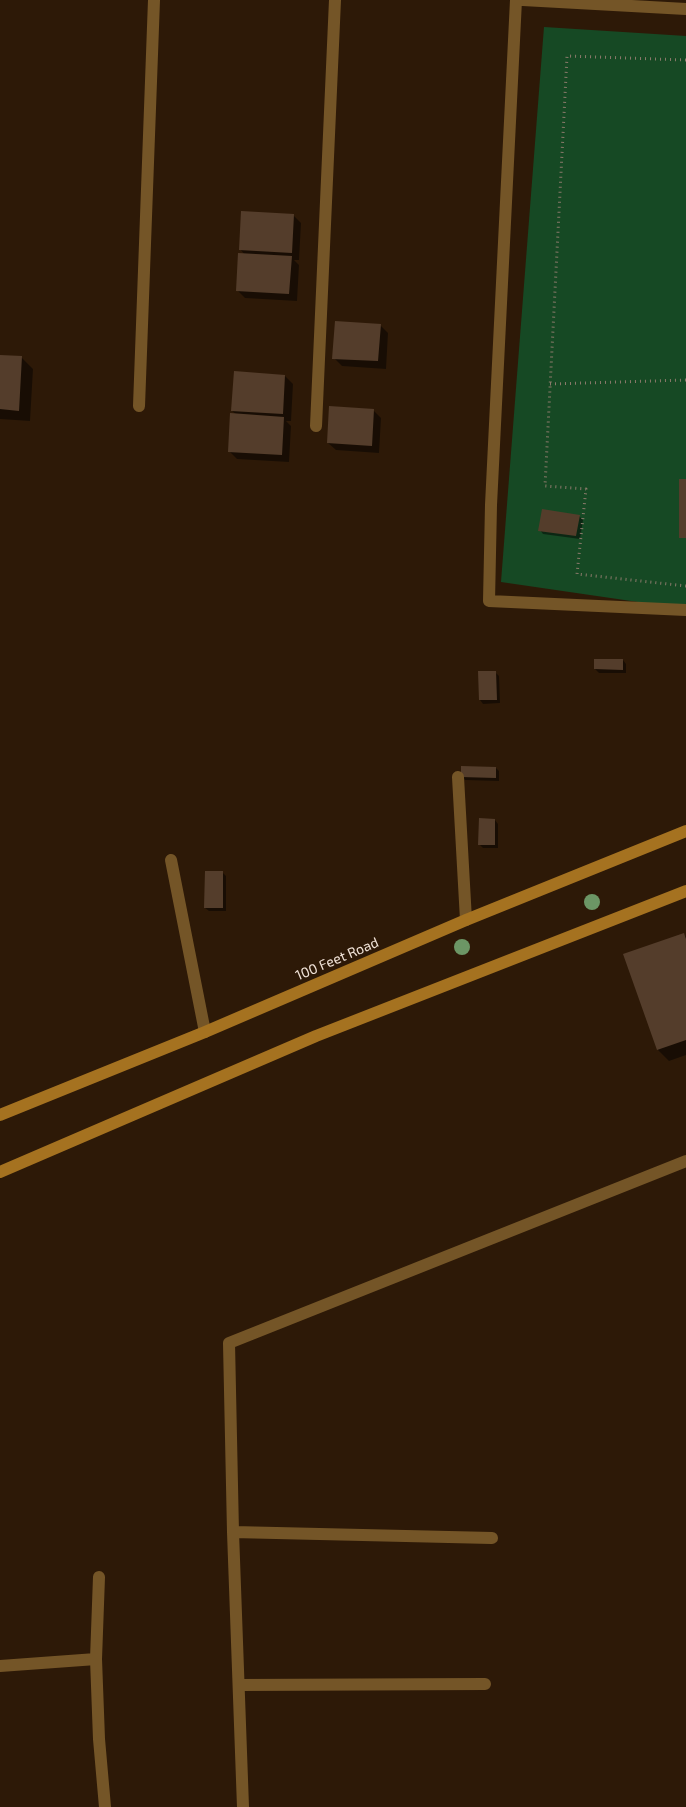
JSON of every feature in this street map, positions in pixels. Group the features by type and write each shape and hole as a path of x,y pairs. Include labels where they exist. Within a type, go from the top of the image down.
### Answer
{"main road":[{"name":"100 Feet Road","path":"0,1115 205,1032 466,920 686,831"},
{"path":"0,1172 316,1036 686,891"}],"street":[{"path":"140,406 154,0"},
{"path":"316,426 335,0"},
{"path":"516,0 491,504 489,601 686,610"},
{"path":"522,0 686,9"},
{"path":"458,777 466,920"},
{"path":"171,860 205,1032"},
{"path":"243,1807 233,1532 229,1343 686,1161"},
{"path":"233,1532 492,1538"},
{"path":"99,1577 96,1659 99,1739 105,1807"},
{"path":"0,1666 96,1659"},
{"path":"239,1685 485,1684"}],"path":[{"path":"686,60 567,56 545,486 586,489 577,574 686,586"},
{"path":"550,384 686,380"}],"green space":[{"path":"544,27 686,36 686,609 501,582"}],"building":[{"path":"241,211 294,214 292,253 239,250"},
{"path":"238,253 292,256 289,294 236,291"},
{"path":"335,321 381,324 378,361 332,359"},
{"path":"0,355 22,356 19,411 0,409"},
{"path":"234,371 285,375 283,414 231,411"},
{"path":"329,406 374,409 372,446 327,443"},
{"path":"230,413 284,417 282,455 228,452"},
{"path":"679,479 686,479 686,538 679,538"},
{"path":"542,509 580,515 576,536 538,531"},
{"path":"594,659 623,659 623,670 594,669"},
{"path":"478,671 496,671 497,700 479,700"},
{"path":"461,766 496,767 496,778 461,777"},
{"path":"479,818 495,819 495,845 478,845"},
{"path":"205,871 223,871 223,908 204,908"},
{"path":"684,933 686,939 686,1040 657,1050 623,954"}]}
